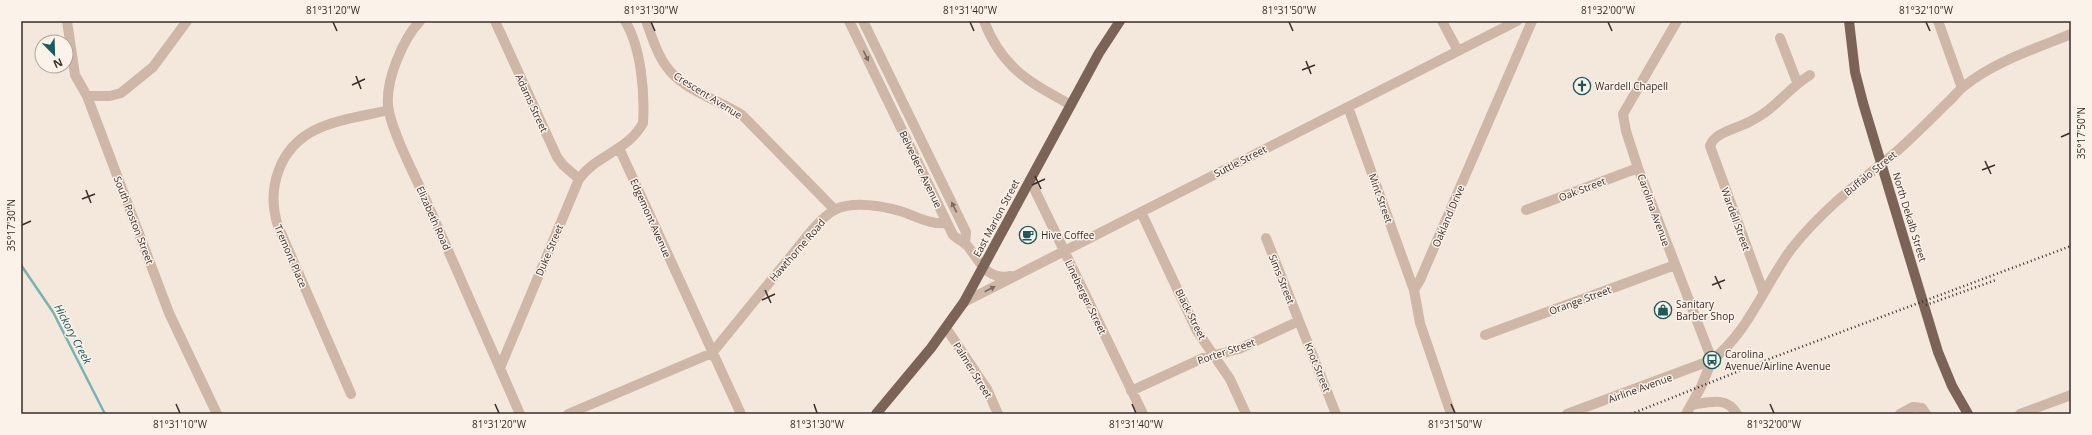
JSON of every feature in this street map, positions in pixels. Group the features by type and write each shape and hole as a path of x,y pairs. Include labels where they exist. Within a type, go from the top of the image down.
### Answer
{"main road":[{"name":"East Marion Street","path":"876,414 946,328 964,302 1099,53 1120,21"},
{"name":"North Dekalb Street","path":"1849,21 1855,72 1938,352 1950,381 1968,414"}],"street":[{"name":"South Poston Street","path":"67,21 75,75 86,96 169,313 217,414"},
{"path":"86,96 110,96 121,93 153,67 186,21"},
{"name":"Elizabeth Road","path":"420,21 408,38 396,64 389,92 389,110 408,158 520,414"},
{"name":"Adams Street","path":"495,21 557,157 562,165 579,179"},
{"path":"619,148 631,139 643,123 636,44 625,21"},
{"name":"Crescent Avenue","path":"646,21 659,54 670,71 685,83 742,115 836,210"},
{"name":"Belvedere Avenue","path":"849,21 947,223 955,237 965,244 983,268"},
{"name":"Belvedere Avenue","path":"863,21 966,232 965,244"},
{"path":"984,21 998,51 1014,70 1071,105"},
{"path":"1442,21 1458,51"},
{"name":"Suttle Street","path":"964,302 1517,21"},
{"name":"Oakland Drive","path":"1414,290 1420,280 1532,21"},
{"name":"Carolina Avenue","path":"1677,21 1623,114 1626,131 1638,168 1712,360"},
{"path":"1938,21 1962,88"},
{"name":"Buffalo Street","path":"1712,360 1722,353 1742,326 1763,291 1792,248 1817,219 1847,190 1906,144 1962,88 1989,69 2071,34"},
{"path":"1780,38 1797,82 1810,75"},
{"name":"Wardell Street","path":"1763,291 1710,146 1712,140 1718,136 1742,126 1771,108 1797,82"},
{"path":"883,90 894,85"},
{"name":"Mint Street","path":"1348,107 1414,290"},
{"name":"Tremont Place","path":"351,394 274,216 273,193 276,176 283,161 297,143 306,136 325,126 389,110"},
{"name":"Duke Street","path":"500,368 579,179 592,164 619,148"},
{"name":"Edgemont Avenue","path":"619,148 741,414"},
{"name":"Oak Street","path":"1526,210 1638,168"},
{"name":"Lineberger Street","path":"1030,180 1143,414"},
{"name":"Hawthorne Road","path":"568,414 712,353 812,229 822,218 836,210 854,206 888,208 934,223 947,223"},
{"name":"Black Street","path":"1141,212 1197,330 1230,379 1246,414"},
{"name":"Sims Street","path":"1266,238 1299,321"},
{"name":"Orange Street","path":"1485,336 1675,266"},
{"path":"983,268 1000,277 1015,276"},
{"path":"1414,290 1420,323 1452,414"},
{"name":"Porter Street","path":"1131,391 1203,358 1239,349 1299,321"},
{"name":"Knot Street","path":"1299,321 1336,414"},
{"name":"Palmer Street","path":"946,328 987,389 998,414"},
{"path":"1689,410 1712,360"},
{"name":"Airline Avenue","path":"1568,414 1712,360"},
{"path":"2020,414 2071,395"},
{"path":"1689,410 1723,401 1730,405 1737,414"},
{"path":"1900,414 1912,407 1922,408 1926,414"}],"waterway":[{"name":"Hickory Creek","path":"21,265 53,312 105,414"}],"railway":[{"path":"1631,414 1777,356 2071,246"},
{"path":"1926,305 1996,280"}],"place":[{"name":"Wardell Chapell","path":"1582,86"},
{"name":"Hive Coffee","path":"1028,235"},
{"name":"Sanitary Barber Shop","path":"1663,310"},
{"name":"Carolina Avenue/Airline Avenue","path":"1712,360"}]}
